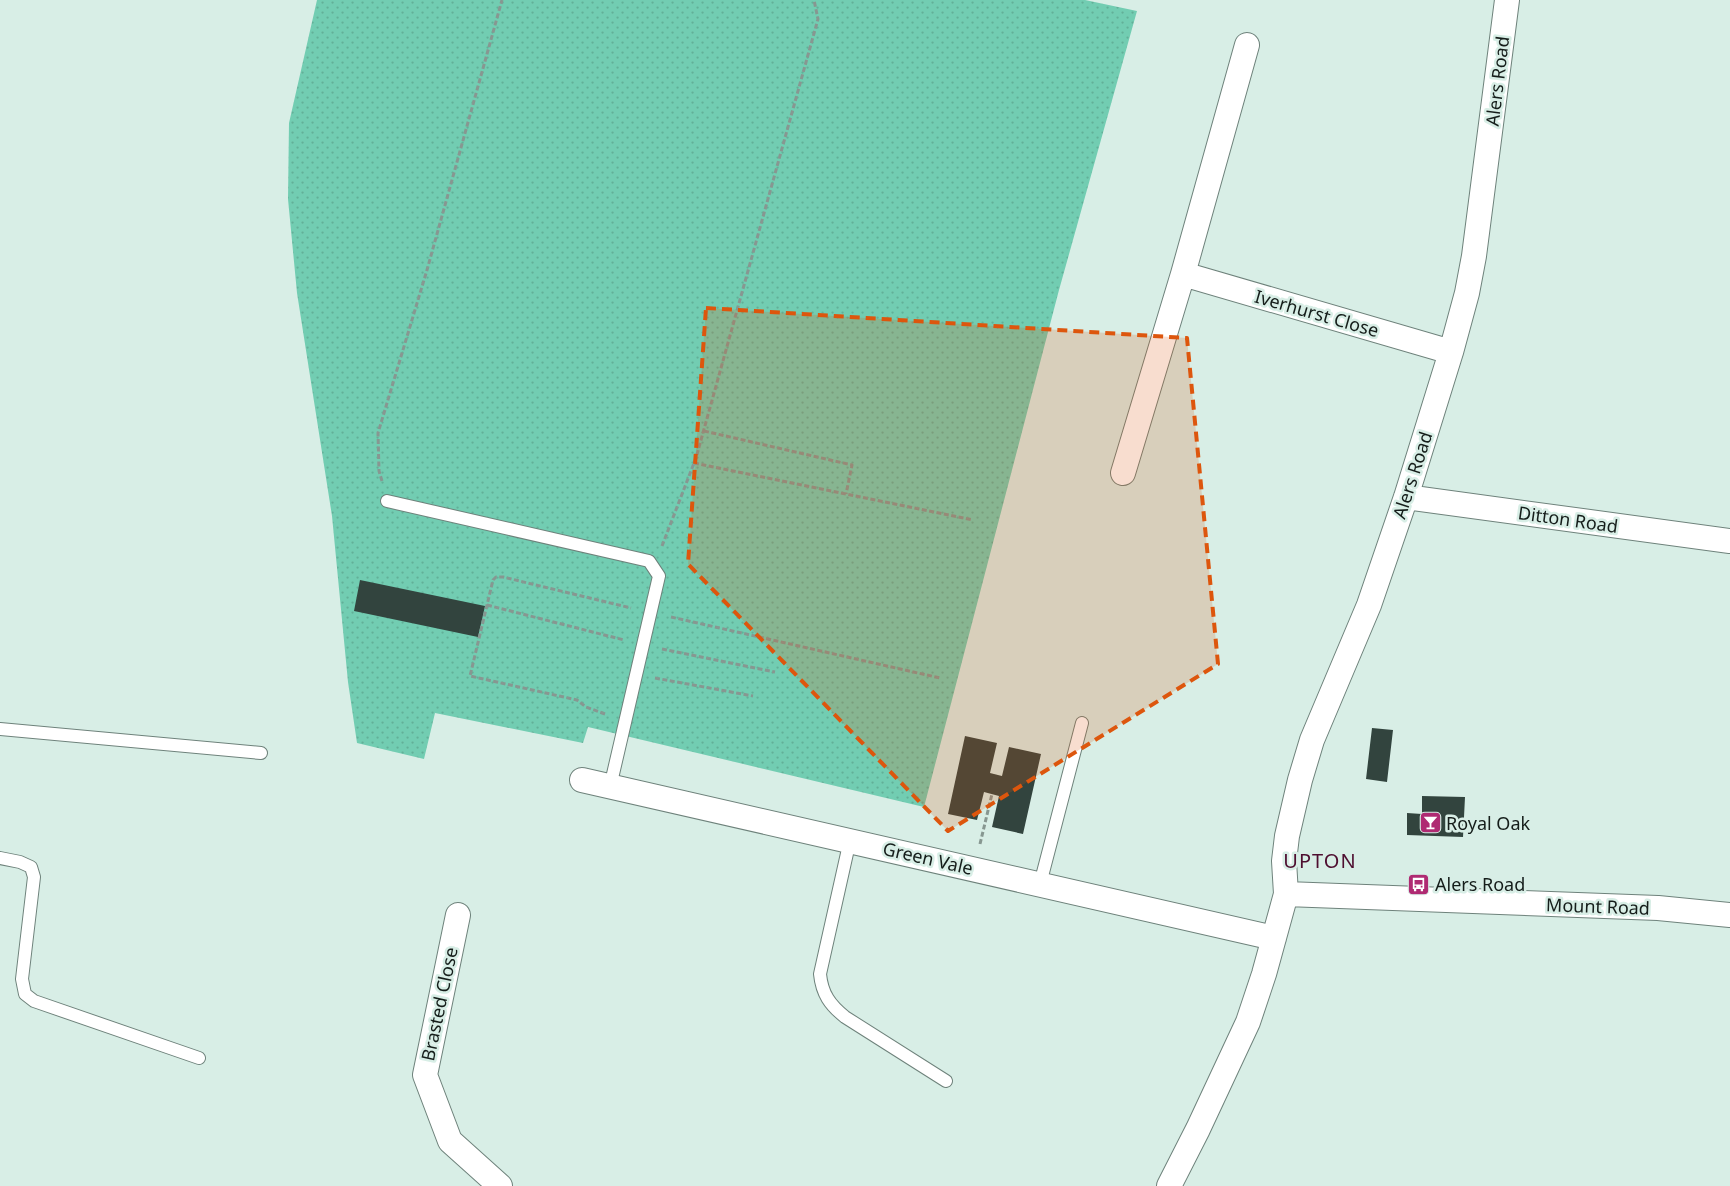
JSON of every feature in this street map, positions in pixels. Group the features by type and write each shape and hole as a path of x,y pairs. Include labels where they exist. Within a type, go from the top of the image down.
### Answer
{"street":[{"name":"Alers Road","path":"1169,1186 1248,1022 1286,894 1284,861 1287,836 1312,740 1368,605 1406,497 1451,352 1467,293 1474,256 1507,0"},
{"path":"1123,473 1184,274 1248,46"},
{"name":"Iverhurst Close","path":"1184,274 1451,352"},
{"name":"Ditton Road","path":"1406,497 1730,541"},
{"name":"Green Vale","path":"582,780 1274,938"},
{"name":"Mount Road","path":"1286,894 1658,908 1730,915"},
{"name":"Brasted Close","path":"458,915 425,1075 450,1141 500,1186"}],"lane":[{"path":"387,501 649,561 654,567 660,576 610,786"},
{"path":"1040,884 1082,723"},
{"path":"0,729 261,753"},
{"path":"850,840 820,974 821,986 832,1007 845,1018 946,1081"},
{"path":"0,858 20,862 31,868 34,876 22,979 24,994 34,1001 199,1058"}],"path":[{"path":"387,501 379,471 378,433 435,242 502,0"},
{"path":"654,567 694,463 704,431 818,19 814,0"},
{"path":"704,431 852,465 846,494"},
{"path":"694,463 973,520"},
{"path":"625,719 592,710 577,700 470,676 493,580 496,577 503,577 652,613 940,678"},
{"path":"487,605 644,645 775,672"},
{"path":"637,675 753,696"},
{"path":"974,869 992,794"}],"highlighted area":[{"path":"706,308 1187,338 1218,664 948,831 688,564"}],"green space":[{"path":"317,0 1085,0 1137,11 1059,290 924,807 588,727 583,743 435,713 424,759 357,743 348,682 332,516 297,293 288,199 289,123"}],"building":[{"path":"360,580 485,606 478,637 354,611"},
{"path":"1372,728 1393,730 1387,782 1366,779"},
{"path":"965,736 997,743 990,773 1002,776 1009,747 1041,754 1023,834 992,827 999,796 984,792 977,820 948,814"},
{"path":"1422,796 1465,797 1463,837 1407,835 1407,813 1422,814"}],"place":[{"name":"Royal Oak","path":"1430,823"},
{"name":"Alers Road","path":"1419,884"}],"district":[{"name":"UPTON","path":"1320,860"}]}
